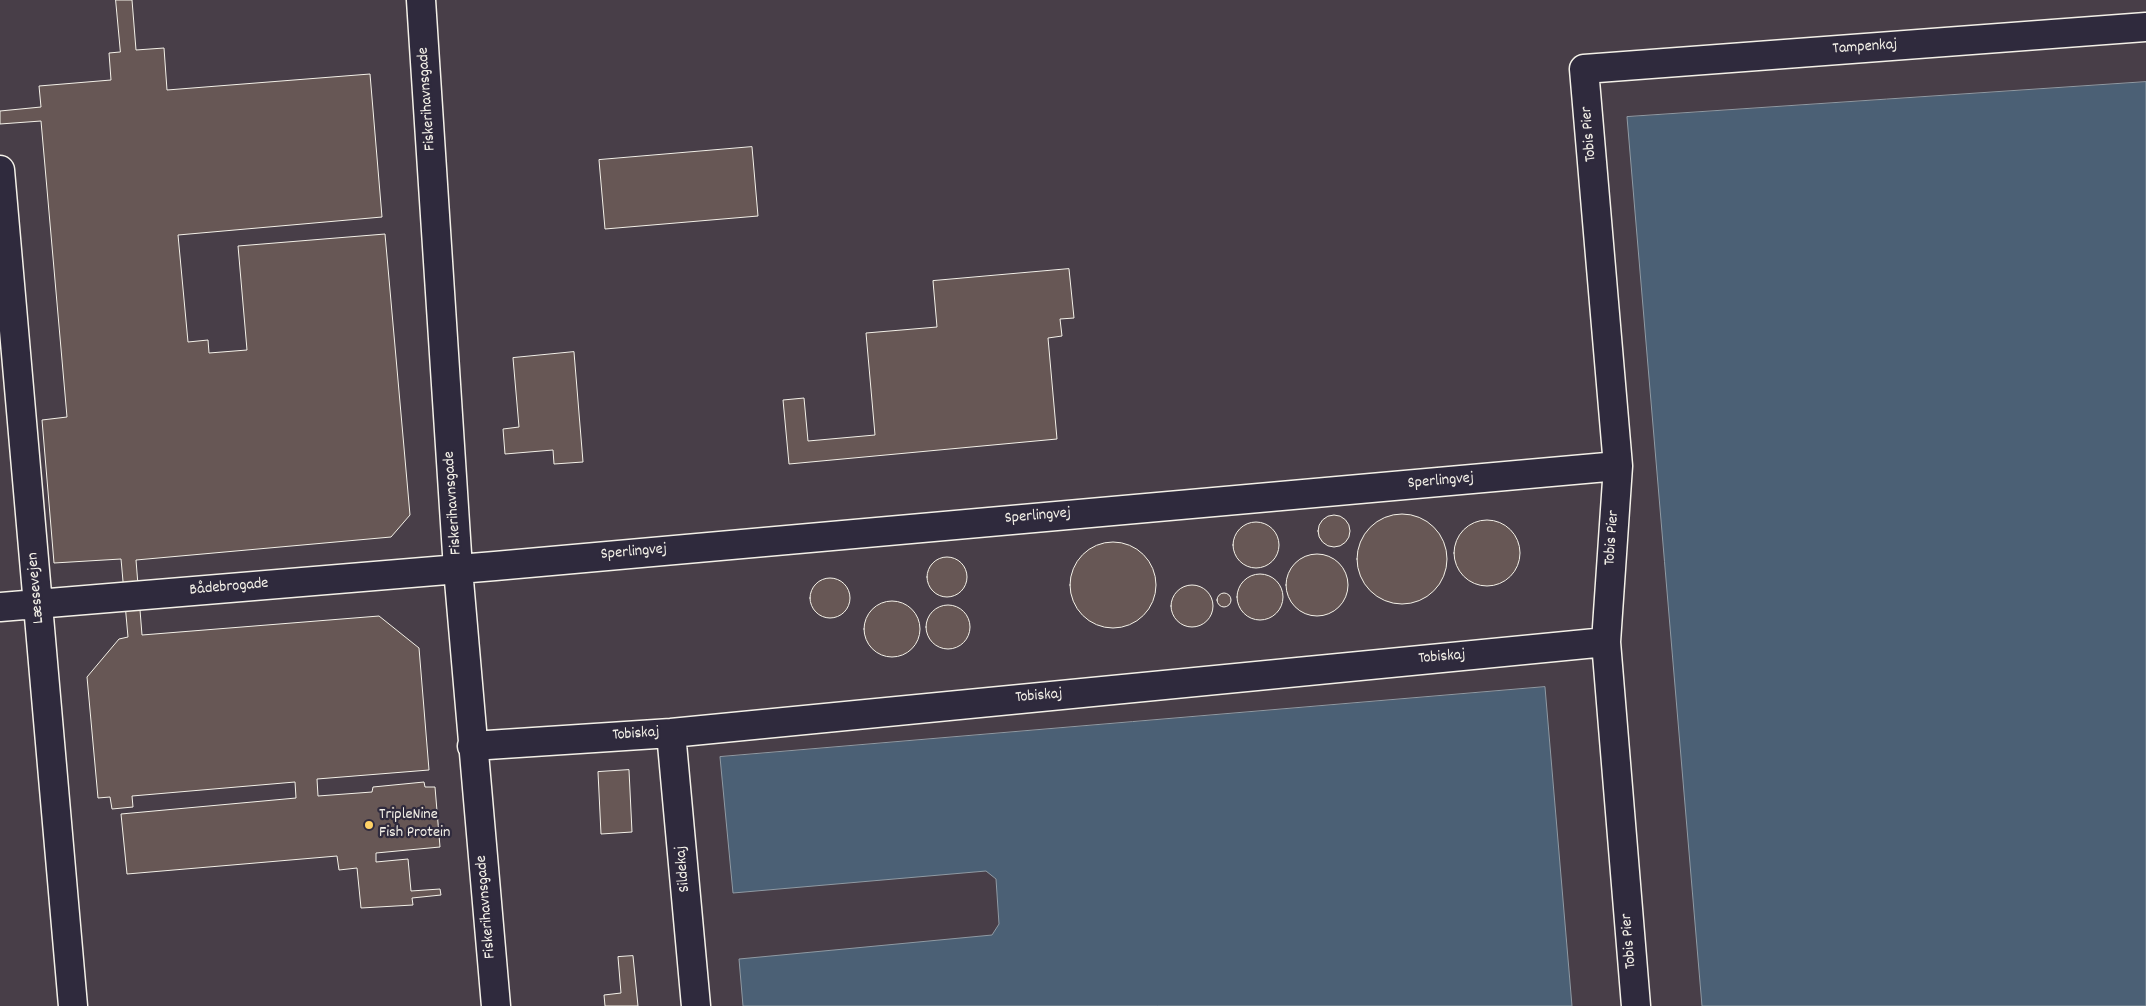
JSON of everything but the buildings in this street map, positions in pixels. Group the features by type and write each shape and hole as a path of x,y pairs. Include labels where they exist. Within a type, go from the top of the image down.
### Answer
{"street":[{"name":"Fiskerihavnsgade","path":"421,0 458,568 496,1006"},
{"name":"Tampenkaj","path":"1584,69 2146,27"},
{"name":"Tobis Pier","path":"1584,69 1618,466 1606,642 1636,1006"},
{"name":"Læssevejen","path":"0,170 73,1006"},
{"name":"Sperlingvej","path":"458,568 1618,466"},
{"name":"Bådebrogade","path":"0,607 458,568"},
{"name":"Tobiskaj","path":"472,746 671,732 1606,642"},
{"name":"Sildekaj","path":"671,732 696,1006"}],"shaded area":[{"path":"0,0 2146,0 2146,82 1627,117 1702,1006 1572,1006 1545,687 720,757 733,893 987,871 996,879 999,924 992,935 740,959 743,1006 0,1006"}],"water":[{"path":"2146,82 2146,1006 1702,1006 1627,117"},
{"path":"1545,687 1572,1006 743,1006 739,959 992,935 999,924 996,879 986,871 733,893 720,757"}],"place":[{"name":"TripleNine Fish Protein","path":"369,825"}]}
